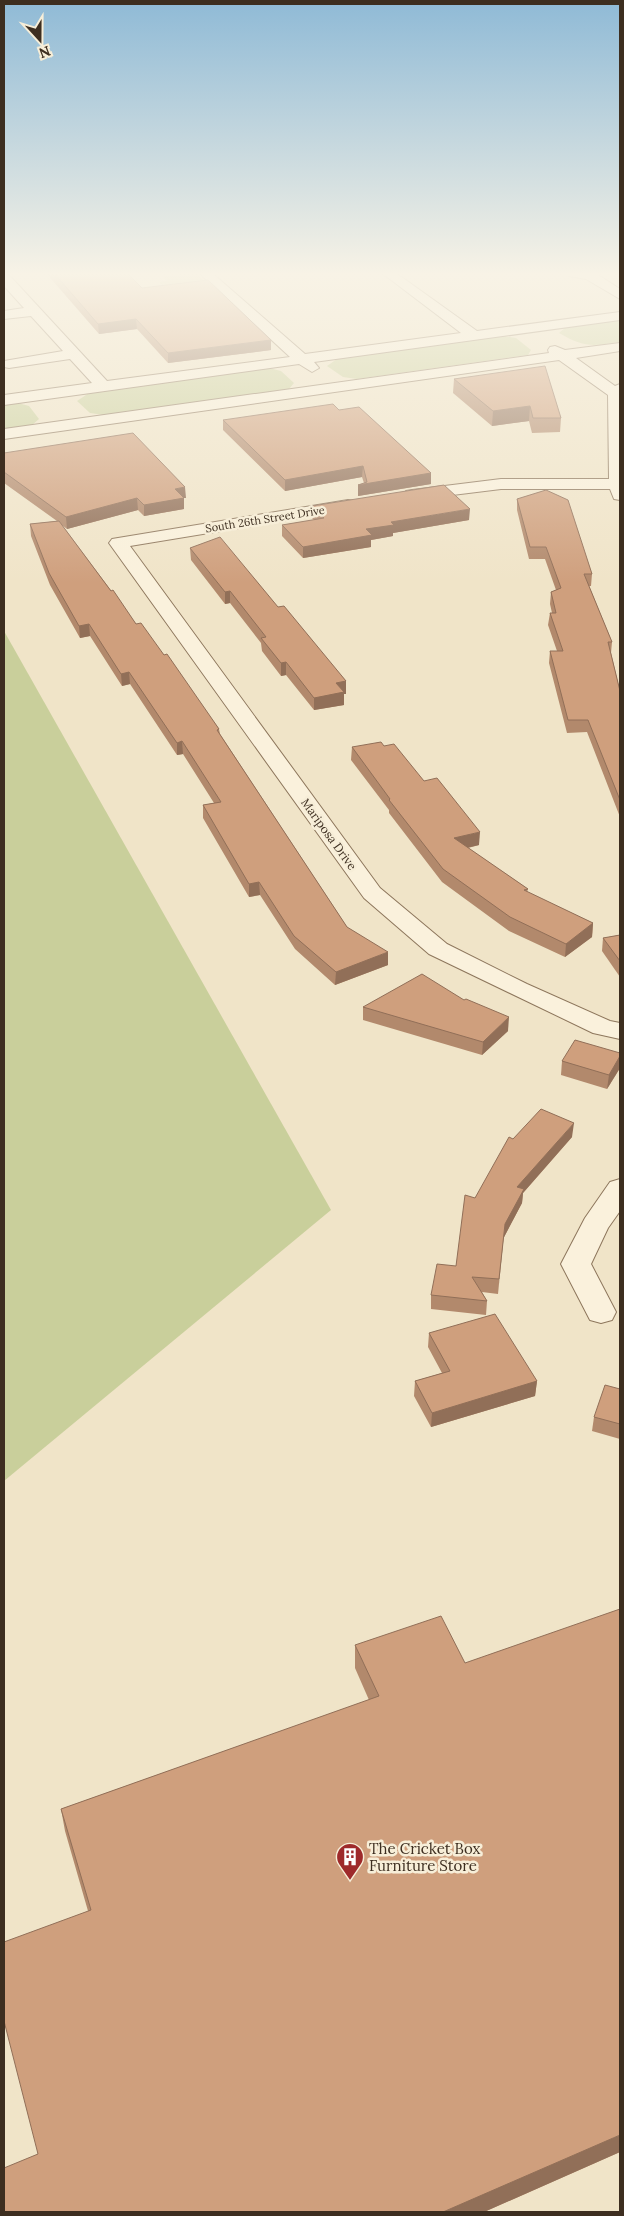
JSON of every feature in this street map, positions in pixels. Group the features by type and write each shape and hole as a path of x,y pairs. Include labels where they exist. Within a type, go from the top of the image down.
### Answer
{"street":[{"path":"95,376 104,387"},
{"path":"4,400 185,376"},
{"path":"322,376 335,388"},
{"path":"4,434 415,376"},
{"path":"396,497 501,484 619,487 618,391 595,376"},
{"path":"44,394 68,425"},
{"name":"South 26th Street Drive","path":"118,543 368,502"},
{"name":"Mariposa Drive","path":"118,543 372,893 438,949 518,989 602,1027 620,1031"},
{"path":"601,1312 576,1264 595,1225 620,1189"}],"green space":[{"path":"208,376 287,376 294,383 289,389 104,415 90,413 77,401 89,393"},
{"path":"342,376 375,376 357,379"},
{"path":"18,403 29,406 39,419 32,425 4,429 4,405"},
{"path":"4,631 331,1210 4,1481"}],"building":[{"path":"472,376 548,376 561,418 533,418 530,406 493,411 454,379"},
{"path":"333,404 339,410 359,407 431,473 358,485 367,482 363,466 285,480 223,420"},
{"path":"133,433 185,487 175,489 184,498 144,505 137,498 66,517 4,472 4,453"},
{"path":"444,485 470,509 391,522 394,525 366,529 372,535 303,547 282,525 324,518 312,506"},
{"path":"546,490 568,500 592,574 584,574 612,642 608,642 620,691 620,800 588,720 568,720 550,651 563,651 550,613 556,613 551,592 561,588 546,547 530,547 517,499"},
{"path":"59,521 111,591 113,590 136,624 141,623 164,655 167,654 219,729 217,730 347,927 388,952 336,972 294,936 259,882 249,884 203,805 221,802 182,741 177,743 129,672 121,674 89,624 79,626 49,573 30,524"},
{"path":"220,537 278,607 284,606 346,681 336,683 344,692 314,698 286,662 281,663 261,638 266,637 230,591 225,592 190,548"},
{"path":"381,742 384,746 394,744 424,781 437,778 480,832 454,838 528,889 524,890 593,923 566,944 510,917 443,869 389,800 352,747"},
{"path":"620,935 620,961 603,938"},
{"path":"422,974 464,1000 466,999 509,1017 483,1042 363,1007"},
{"path":"575,1040 620,1053 609,1075 562,1061"},
{"path":"541,1109 574,1123 517,1187 524,1189 505,1224 499,1279 472,1277 487,1301 431,1295 437,1264 456,1266 465,1195 475,1198 509,1137 513,1139"},
{"path":"495,1314 537,1381 432,1413 415,1381 450,1371 429,1333"},
{"path":"605,1385 620,1389 620,1424 594,1417"},
{"name":"The Cricket Box Furniture Store","path":"620,1609 620,2135 443,2212 4,2212 4,2168 38,2154 4,2021 4,1942 91,1910 61,1809 379,1696 355,1645 441,1616 465,1663"}],"place":[{"name":"The Cricket Box Furniture Store","path":"350,1881"}]}
